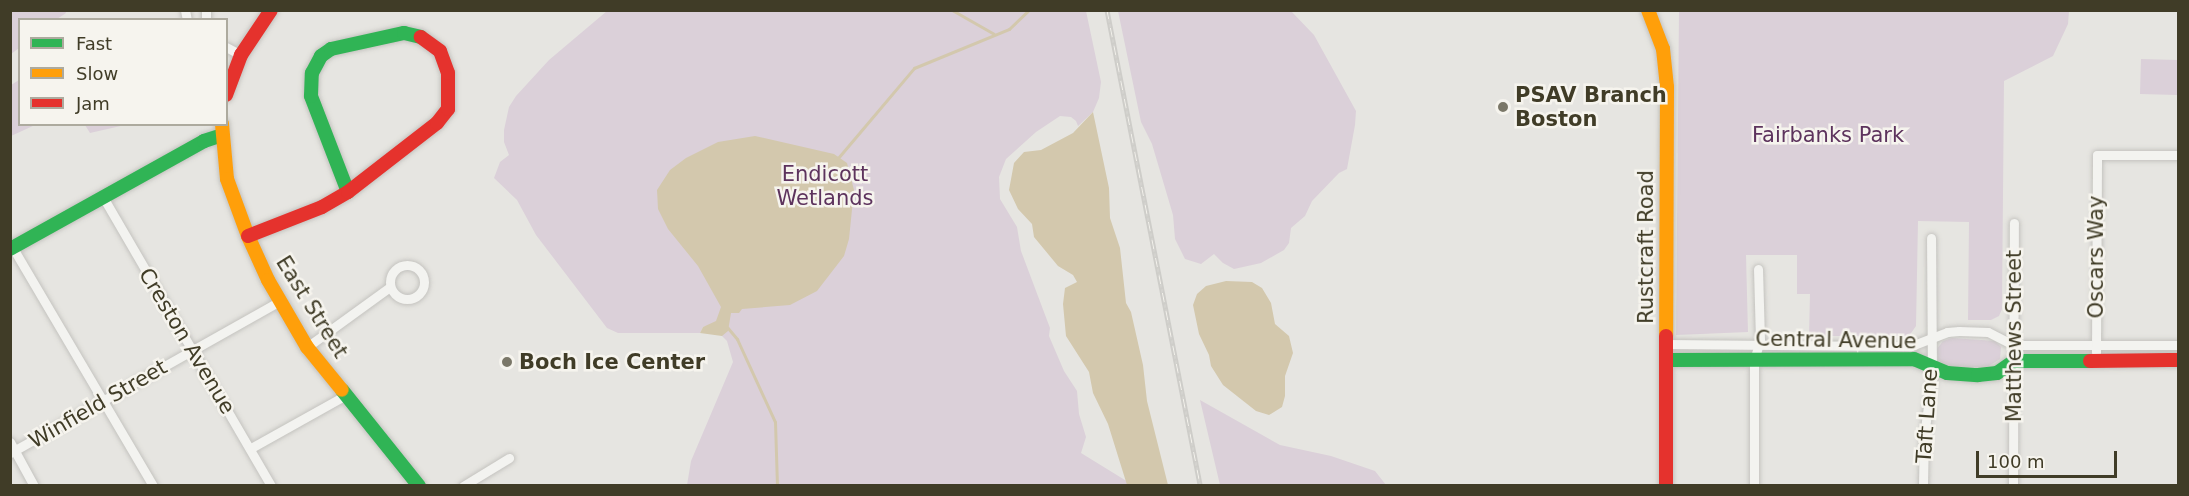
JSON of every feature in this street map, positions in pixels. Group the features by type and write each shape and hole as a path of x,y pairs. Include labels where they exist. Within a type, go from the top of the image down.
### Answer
{"street":[{"path":"228,90 241,55 271,10"},
{"name":"Rustcraft Road","path":"1648,10 1663,49 1667,87 1666,486"},
{"path":"248,236 322,207 348,192 437,123 448,110 450,91 448,73 440,51 424,38 404,33 331,49 321,56 312,73 311,96 348,192"},
{"path":"228,48 241,55"},
{"path":"153,486 11,247 222,130"},
{"name":"East Street","path":"222,130 227,179 248,236 280,301 307,346 420,486"},
{"name":"Oscars Way","path":"2095,360 2097,154 2178,155"},
{"name":"Creston Avenue","path":"103,197 191,351 251,448 271,486"},
{"name":"Matthews Street","path":"2013,486 2014,223"},
{"name":"Taft Lane","path":"1923,486 1924,436 1932,367 1931,238"},
{"path":"1754,486 1754,360 1758,346 1758,269"},
{"path":"307,346 390,287"},
{"name":"Winfield Street","path":"12,448 280,301"},
{"name":"Central Avenue","path":"1666,344 1911,345 1947,332 1975,331 1992,334 2014,345 2178,345"},
{"name":"Central Avenue","path":"1666,360 1914,359 1947,374 1986,375 1997,373 2014,361 2178,360"},
{"path":"251,448 346,395"},
{"path":"12,448 34,486"},
{"path":"463,486 509,458"}],"green space":[{"path":"11,10 65,10 66,13 58,18 18,18 18,49 11,54"},
{"name":"Endicott Wetlands","path":"607,11 1086,11 1101,82 1099,98 1093,112 1078,126 1071,117 1060,116 1036,132 1006,159 999,177 1000,199 1017,227 1021,251 1050,328 1049,336 1064,371 1077,391 1079,414 1086,437 1081,453 1133,485 687,485 691,461 733,362 727,341 711,325 703,327 700,333 618,333 607,328 536,235 517,200 494,178 500,162 509,155 504,142 504,130 509,107 516,96 549,60"},
{"path":"1118,11 1291,11 1314,35 1356,111 1355,125 1347,169 1339,173 1312,201 1305,216 1291,228 1289,243 1284,250 1261,263 1234,269 1214,254 1201,264 1185,259 1175,239 1173,215 1152,144 1141,122"},
{"name":"Fairbanks Park","path":"1679,11 2069,11 2068,24 2053,56 2004,81 2002,309 1999,316 1991,320 1968,320 1969,222 1918,221 1916,326 1909,336 1809,336 1810,294 1797,294 1797,255 1746,255 1748,332 1676,335"},
{"path":"2141,59 2178,60 2177,95 2140,94"},
{"path":"18,81 18,126 33,126 11,136 11,85"},
{"path":"86,126 121,126 90,133"},
{"path":"1952,338 1995,341 2001,347 2000,359 1987,367 1947,367 1938,360 1937,349 1943,341"},
{"path":"1200,400 1280,445 1331,456 1375,471 1386,485 1220,485"}],"shaded area":[{"path":"1093,112 1109,188 1110,218 1120,248 1126,303 1131,312 1143,365 1147,401 1168,485 1127,485 1108,424 1093,393 1089,372 1066,336 1063,304 1065,288 1077,282 1073,275 1058,266 1034,237 1032,224 1018,209 1009,190 1014,163 1024,152 1041,150 1073,133"},
{"path":"755,136 834,154 847,163 854,190 849,239 844,256 817,291 790,305 742,309 739,313 731,313 728,331 722,336 700,333 703,327 716,321 721,307 698,266 668,229 658,209 657,190 670,170 686,158 718,142"},
{"path":"1226,281 1252,282 1262,288 1271,303 1275,324 1289,336 1293,353 1285,376 1285,396 1282,407 1269,415 1256,411 1223,385 1211,366 1209,355 1199,334 1193,305 1197,294 1206,286"}],"waterway":[{"path":"952,10 994,34"},
{"path":"838,158 914,68 1009,29 1029,10"},
{"path":"727,327 737,339 775,422 777,486"}],"railway":[{"path":"1107,10 1200,486"}],"traffic: fast":[{"path":"348,192 311,96 312,73 321,56 331,49 404,33 421,37"},
{"path":"10,249 204,141 222,135"},
{"path":"1666,360 1914,359 1947,373 1978,375 1997,373 2014,361 2090,361"},
{"path":"342,390 419,486"}],"traffic: slow":[{"path":"1648,10 1663,49 1667,87 1666,336"},
{"path":"222,126 227,179 248,236 268,280 307,347 342,390"}],"traffic: jam":[{"path":"228,90 241,55 271,10"},
{"path":"248,236 322,207 348,192 437,123 448,109 448,73 440,51 421,37"},
{"path":"1666,336 1666,486"},
{"path":"2090,361 2178,360"}],"place":[{"name":"PSAV Branch Boston","path":"1503,107"},
{"name":"Boch Ice Center","path":"507,362"}]}
